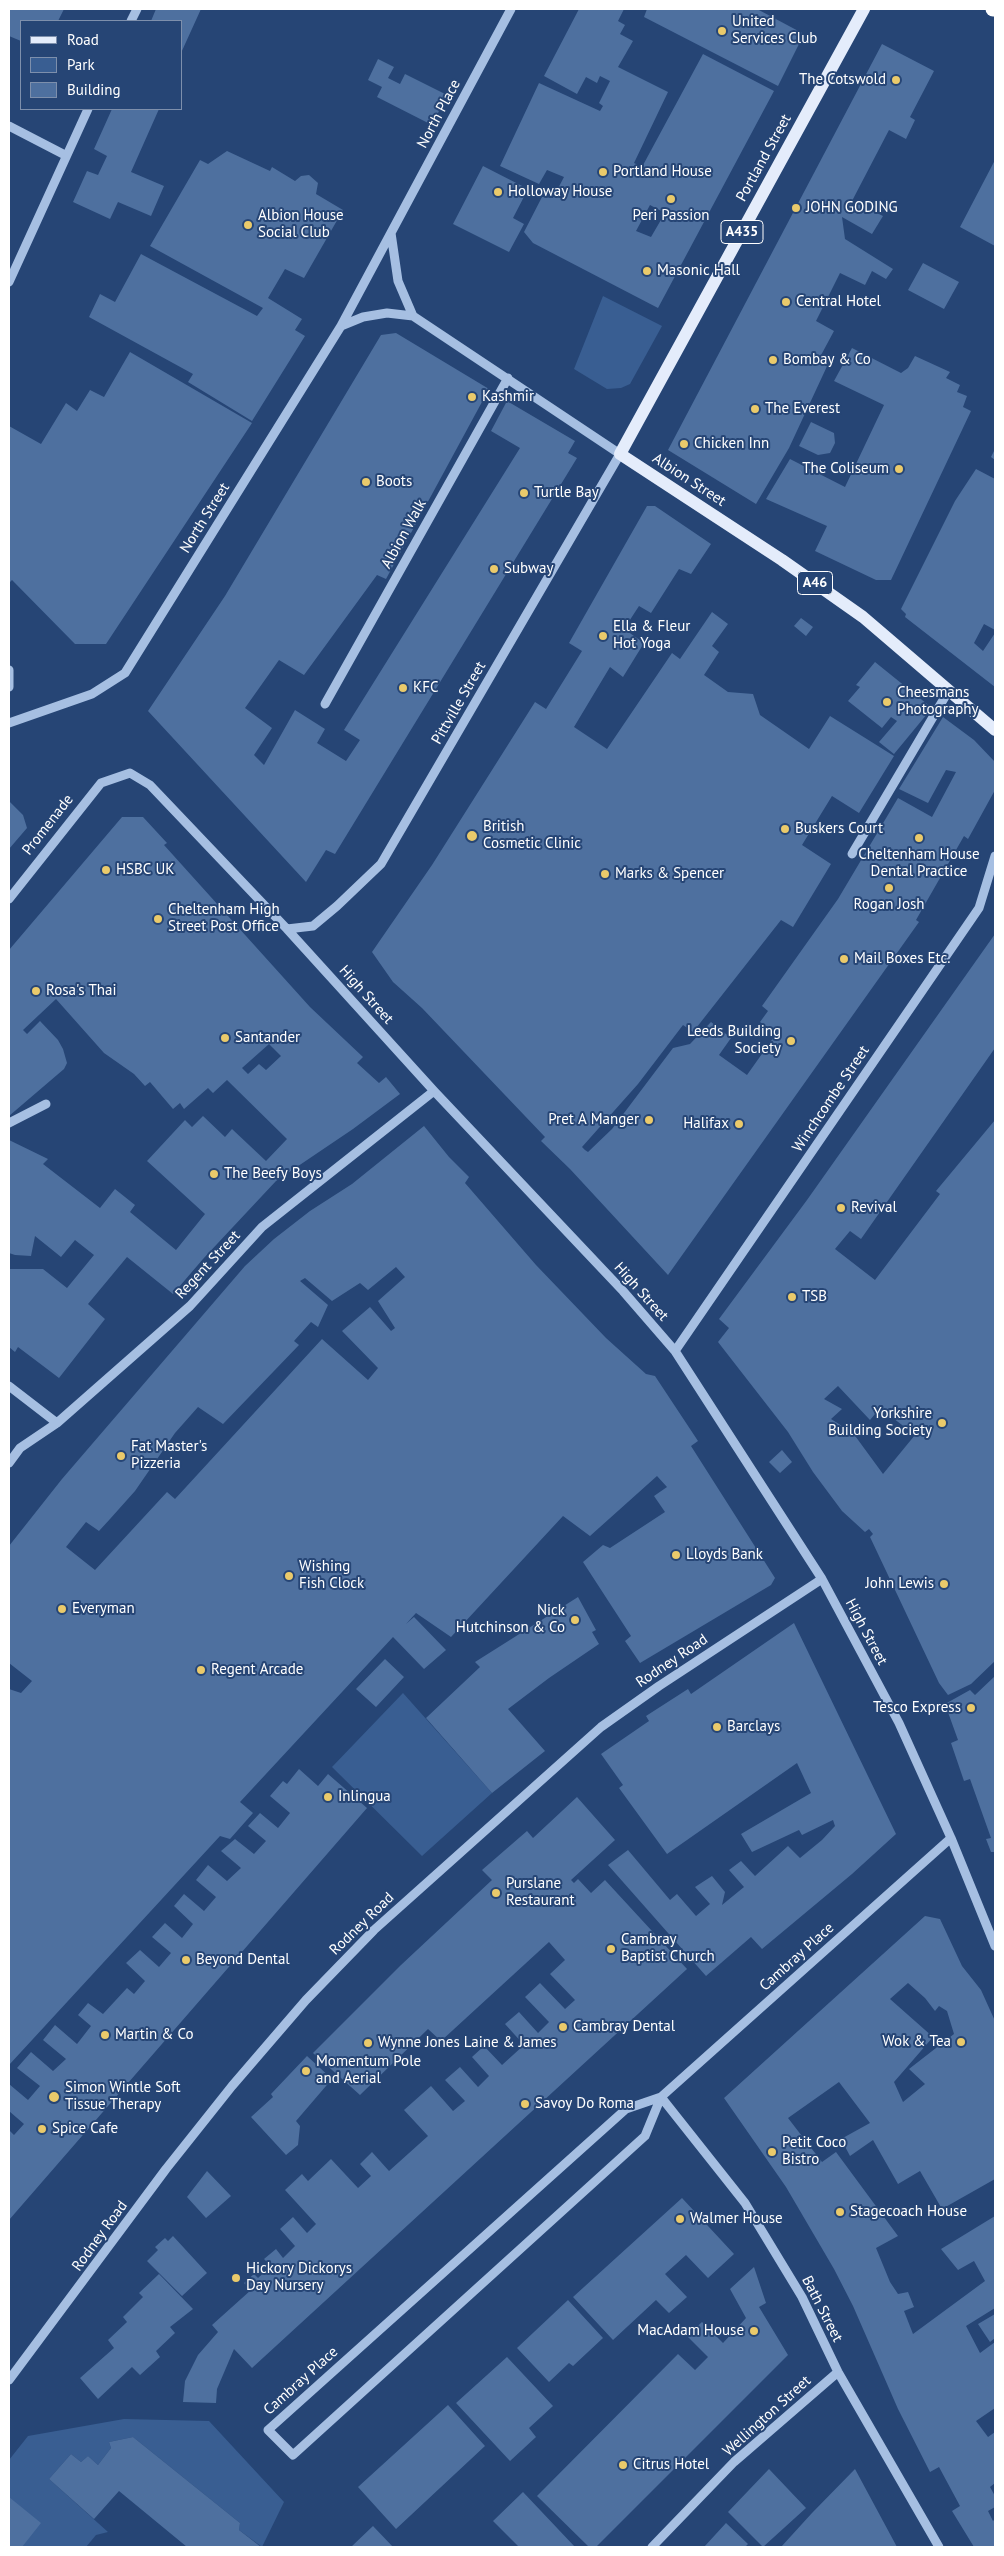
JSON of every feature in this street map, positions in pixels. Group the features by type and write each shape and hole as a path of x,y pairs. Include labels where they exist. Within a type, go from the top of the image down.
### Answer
{"main road":[{"name":"Portland Street","path":"620,454 864,9"},
{"name":"Albion Street","path":"620,454 782,560 863,617 995,730"}],"street":[{"name":"North Place","path":"341,326 511,9"},
{"path":"9,282 65,155 88,110"},
{"path":"9,126 65,155"},
{"path":"391,233 398,281 413,316"},
{"name":"Albion Street","path":"341,326 363,318 387,314 413,316 620,454"},
{"name":"North Street","path":"9,723 92,694 125,673 341,326"},
{"name":"Albion Walk","path":"325,704 508,378"},
{"name":"Pittville Street","path":"287,928 313,926 338,906 381,864 620,454"},
{"path":"9,670 9,687"},
{"path":"852,854 949,690"},
{"name":"High Street","path":"116,776 130,773 150,785 287,928 434,1091 623,1291 675,1351 822,1579 900,1723 951,1838 995,1946"},
{"name":"Promenade","path":"9,899 84,801 101,783 116,776"},
{"name":"Winchcombe Street","path":"675,1351 979,908 995,856"},
{"name":"Regent Street","path":"9,1463 20,1448 57,1423 190,1306 262,1227 434,1091"},
{"path":"9,1123 46,1104"},
{"path":"9,1386 57,1423"},
{"name":"Rodney Road","path":"9,2380 166,2169 232,2086 306,2000 374,1930 601,1727 658,1686 822,1579"},
{"name":"Cambray Place","path":"661,2096 645,2136 293,2455 268,2430 626,2109 661,2096 951,1838"},
{"name":"Bath Street","path":"661,2096 745,2203 802,2297 838,2372 939,2547"},
{"name":"Wellington Street","path":"652,2547 734,2462 838,2372"}],"green space":[{"path":"603,296 662,326 630,384 621,388 607,389 574,369"},
{"path":"403,1693 492,1793 422,1856 332,1767"},
{"path":"124,2419 209,2421 284,2502 262,2547 239,2530 240,2523 133,2437 109,2442 111,2448 98,2465 88,2456 81,2462 71,2454 49,2479 108,2532 96,2535 86,2547 9,2547 9,2460 28,2436"}],"building":[{"path":"9,9 64,9 58,20 20,20 20,41 9,36"},
{"path":"156,9 201,9 182,51 182,20 151,20"},
{"path":"579,9 624,9 618,21 625,25 620,34 633,41 618,67 668,92 634,163 642,167 703,54 774,91 658,308 533,243 524,232 542,197 553,198 564,177 547,170 539,184 500,166 539,83 600,111 603,106 599,103 610,81 600,76 597,83 586,77 577,94 544,76","holes":["650,205 665,213 651,237 636,231"]},
{"name":"United Services Club","path":"647,9 757,9 804,34 778,86 644,17"},
{"path":"882,44 934,71 910,117 915,120 906,139 889,130 852,201 883,216 872,234 842,217 845,239 893,269 886,279 872,271 865,285 840,273 816,321 834,331 820,357 829,362 789,448 756,504 668,450"},
{"path":"378,59 394,67 388,78 400,84 405,74 447,95 432,125 377,97 382,87 368,80"},
{"path":"112,110 159,110 131,172 164,186 151,216 118,202 110,219 73,202 87,171 98,175 107,156 94,149"},
{"path":"227,151 270,171 272,167 295,181 301,176 309,175 318,183 316,194 343,210 304,278 285,269 268,298 302,319 295,330 305,336 252,421 188,382 193,374 89,317 100,294 115,302 141,254 257,316 263,308 150,246 200,160 208,164"},
{"path":"995,160 995,246 960,227"},
{"path":"483,166 528,189 513,218 524,224 509,252 453,224"},
{"path":"923,263 959,282 944,309 908,290"},
{"name":"Boots","path":"396,333 489,389 386,579 377,575 304,675 279,660 245,708 272,728 254,755 264,765 295,710 325,729 317,743 346,761 360,740 344,730 520,448 491,431 507,401 575,441 568,453 577,458 335,854 326,850 306,882 148,711 225,596 381,335"},
{"name":"The Coliseum","path":"852,348 901,373 908,368 915,356 950,372 946,378 960,385 957,392 967,396 963,407 971,411 891,580 876,580 815,551 827,526 766,499 790,459 845,487 884,405 834,381"},
{"path":"130,352 252,423 106,644 75,644 12,580 9,583 9,426 41,444 66,403 77,411 90,390 104,397"},
{"path":"811,422 834,433 835,443 830,453 818,455 799,446"},
{"path":"995,449 995,460 991,457"},
{"path":"976,469 995,479 995,630 984,624 974,643 983,651 995,633 995,687 905,617 906,614 901,609 955,501"},
{"path":"647,506 655,506 711,544 691,574 679,569 651,613 639,606 624,629 644,643 623,677 610,667 574,727 607,749 672,653 680,659 712,612 728,624 712,646 719,652 704,675 728,692 753,694 760,715 809,749 830,716 894,756 859,813 832,796 802,845 831,864 793,927 781,920 693,1032 683,1025 638,1084 582,1147 585,1150 588,1152 612,1129 673,1048 690,1044 711,1022 731,1038 719,1055 747,1075 776,1034 760,1022 768,1011 762,1006 838,899 898,798 932,817 956,772 946,770 928,803 899,789 943,717 974,740 995,762 995,790 968,839 964,836 916,920 919,922 668,1275 570,1169 541,1141 545,1137 422,1008 393,982 372,952 432,865 535,702 546,709 582,651 569,643"},
{"path":"801,618 813,627 806,636 794,626"},
{"path":"875,662 932,708 894,754 879,742 897,721 891,717 882,728 848,701 860,687 856,685"},
{"path":"9,801 23,815 27,828 9,849"},
{"path":"122,817 143,817 167,843 164,845 310,1007 363,1057 357,1063 379,1083 386,1077 400,1094 353,1129 276,1181 173,1294 127,1257 88,1304 105,1319 59,1378 18,1347 15,1352 9,1347 9,1269 43,1269 67,1288 94,1255 75,1240 61,1257 35,1236 31,1256 9,1253 9,1140 48,1159 43,1164 100,1208 115,1189 135,1205 130,1212 176,1250 205,1214 147,1161 185,1120 192,1127 203,1116 225,1137 232,1129 266,1161 287,1139 227,1080 213,1093 208,1088 184,1109 180,1103 173,1109 150,1082 145,1086 134,1074 104,1053 56,999 23,1030 27,1034 40,1021 58,1040 67,1063 64,1069 9,1116 9,950","holes":["269,1044 281,1056 266,1070 259,1064 248,1074 242,1068"]},
{"path":"995,934 995,1048 861,1239 850,1231 835,1249 875,1280 940,1194 936,1191 995,1120 995,1661 971,1684 948,1695 939,1683 870,1537 873,1534 869,1529 865,1532 842,1511 813,1472 788,1432 718,1342 729,1328 719,1319 807,1200","holes":["838,1386 870,1420 880,1408 915,1435 883,1474 853,1433 831,1419 842,1409 824,1399"]},
{"name":"Regent Arcade","path":"424,1126 449,1157 469,1177 465,1183 536,1265 606,1338 646,1374 655,1376 698,1441 691,1446 775,1578 771,1585 640,1663 625,1641 631,1636 583,1562 603,1545 610,1548 665,1512 654,1496 667,1487 657,1476 590,1536 563,1516 451,1637 416,1613 406,1624 414,1617 446,1650 424,1669 393,1637 240,1802 253,1813 230,1839 220,1836 9,2065 9,1689 21,1693 32,1681 9,1663 9,1546 62,1479 245,1266 274,1239 310,1211 352,1184","holes":["396,1267 405,1277 378,1301 395,1328 391,1331 370,1307 342,1331 378,1368 368,1380 322,1339 175,1499 167,1492 95,1570 66,1547 86,1522 99,1531 135,1491 175,1433 198,1407 223,1424 299,1345 294,1341 311,1322 318,1327 328,1305 300,1281 305,1278 332,1301 360,1283 368,1290"]},
{"path":"782,1450 792,1462 780,1473 769,1462"},
{"path":"578,1597 596,1630 592,1632 599,1644 508,1709 545,1751 492,1793 426,1718 480,1667 475,1662"},
{"path":"794,1623 896,1834 852,1874 762,1949 751,1937 706,1976 608,1865 628,1850 670,1900 677,1894 696,1916 710,1904 695,1887 712,1876 725,1892 722,1905 744,1887 729,1870 741,1861 755,1876 788,1846 800,1858 822,1840 835,1826 833,1820 802,1835 799,1830 752,1852 741,1834 811,1793 797,1763 667,1854 619,1788 623,1785 601,1754 649,1721 646,1716 688,1689 691,1694"},
{"path":"385,1659 404,1677 376,1707 356,1689"},
{"path":"995,1676 995,1852 991,1852 986,1839 991,1838 970,1779 964,1781 951,1743 958,1740 945,1704 970,1690 975,1695"},
{"path":"299,1769 318,1786 328,1774 367,1808 9,2220 9,2130 14,2135 24,2124 9,2111 9,2084 28,2100 40,2086 17,2068 31,2052 53,2071 66,2059 43,2040 55,2025 77,2044 91,2026 78,2015 88,2003 103,2014 127,1988 134,1994 145,1981 126,1963 140,1950 159,1967 171,1953 152,1937 165,1923 182,1938 193,1924 174,1906 184,1894 204,1911 216,1897 196,1880 208,1865 227,1881 241,1868 221,1851 235,1839 254,1854 266,1841 248,1826 260,1813 278,1828 290,1813 270,1796 283,1781 287,1784"},
{"path":"577,1797 615,1840 571,1880 574,1883 578,1879 591,1893 605,1880 687,1969 252,2368 234,2349 217,2389 216,2403 183,2402 185,2381 198,2355 218,2332 212,2325 251,2290 244,2283 254,2274 258,2278 271,2266 264,2259 276,2249 283,2258 295,2246 280,2229 293,2217 307,2233 316,2224 285,2190 302,2174 308,2181 331,2159 358,2188 371,2176 360,2164 372,2152 389,2171 428,2136 404,2110 431,2086 453,2111 465,2101 445,2080 460,2067 478,2087 489,2076 472,2057 484,2046 502,2065 524,2045 505,2024 519,2012 538,2033 549,2022 525,1997 540,1983 565,2009 575,2000 550,1974 565,1960 549,1942 441,2041 428,2029 360,2095 313,2053 401,1965 492,1880 482,1870 527,1831 533,1838"},
{"path":"925,1916 940,1919 962,1966 981,1990 995,2021 995,2179 942,2209 920,2171 898,2184 873,2140 850,2156 841,2139 870,2123 839,2082 788,2118 822,2162 836,2152 898,2236 876,2248 890,2282 898,2294 908,2292 914,2307 904,2311 913,2334 985,2281 974,2261 958,2270 941,2249 995,2216 995,2308 966,2326 980,2353 995,2342 995,2408 976,2421 988,2437 995,2432 995,2483 990,2487 995,2496 995,2507 988,2511 993,2521 995,2519 995,2547 974,2547 952,2511 960,2506 939,2467 930,2472 898,2409 853,2306 834,2269 786,2187 724,2098","holes":["908,1983 925,1998 935,2011 939,2006 947,2011 954,2034 909,2069 925,2084 903,2102 894,2082 933,2037 890,1999"]},
{"path":"307,2056 332,2079 296,2121 300,2126 298,2145 286,2155 251,2117 273,2097 271,2094"},
{"path":"207,2171 231,2196 206,2218 187,2197"},
{"path":"682,2198 734,2254 708,2278 686,2255 665,2274 687,2297 669,2313 656,2300 613,2340 573,2297"},
{"path":"173,2236 207,2273 182,2296 147,2261 158,2250 155,2247 165,2238 168,2241"},
{"name":"Citrus Hotel","path":"754,2267 766,2303 759,2307 788,2355 596,2547 589,2547 537,2496 678,2354 695,2370 708,2357 687,2336 702,2322 723,2343 746,2318 730,2289"},
{"path":"159,2274 193,2309 170,2327 175,2333 156,2351 160,2357 140,2375 132,2367 98,2399 80,2378 114,2348 108,2340 127,2322 123,2317 143,2297 139,2293"},
{"path":"568,2300 603,2338 573,2366 569,2363 549,2382 517,2348"},
{"path":"995,2314 995,2338 990,2342 978,2324"},
{"path":"507,2357 553,2406 529,2428 536,2437 510,2461 456,2403"},
{"path":"448,2405 485,2446 396,2529 358,2487"},
{"path":"133,2437 240,2523 239,2530 261,2547 187,2547 119,2491 94,2519 49,2479 71,2454 81,2462 88,2456 98,2465 111,2448 109,2442"},
{"path":"769,2469 806,2508 763,2547 728,2512"},
{"path":"855,2469 897,2547 781,2547 812,2513"},
{"path":"523,2492 575,2547 519,2547 493,2521"},
{"path":"9,2497 41,2523 22,2547 9,2547"},
{"path":"726,2523 748,2544 745,2547 704,2547"},
{"path":"373,2526 393,2547 351,2547"}],"place":[{"name":"United Services Club","path":"722,31"},
{"name":"The Cotswold","path":"896,80"},
{"name":"Portland House","path":"603,172"},
{"name":"Holloway House","path":"498,192"},
{"name":"Peri Passion","path":"671,199"},
{"name":"JOHN GODING","path":"796,208"},
{"name":"Albion House Social Club","path":"248,225"},
{"name":"Masonic Hall","path":"647,271"},
{"name":"Central Hotel","path":"786,302"},
{"name":"Bombay & Co","path":"773,360"},
{"name":"Kashmir","path":"472,397"},
{"name":"The Everest","path":"755,409"},
{"name":"Chicken Inn","path":"684,444"},
{"name":"The Coliseum","path":"899,469"},
{"name":"Boots","path":"366,482"},
{"name":"Turtle Bay","path":"524,493"},
{"name":"Subway","path":"494,569"},
{"name":"Ella & Fleur Hot Yoga","path":"603,636"},
{"name":"KFC","path":"403,688"},
{"name":"Cheesmans Photography","path":"887,702"},
{"name":"Buskers Court","path":"785,829"},
{"name":"British Cosmetic Clinic","path":"472,836"},
{"name":"Cheltenham House Dental Practice","path":"919,838"},
{"name":"HSBC UK","path":"106,870"},
{"name":"Marks & Spencer","path":"605,874"},
{"name":"Rogan Josh","path":"889,888"},
{"name":"Cheltenham High Street Post Office","path":"158,919"},
{"name":"Mail Boxes Etc.","path":"844,959"},
{"name":"Rosa's Thai","path":"36,991"},
{"name":"Santander","path":"225,1038"},
{"name":"Leeds Building Society","path":"791,1041"},
{"name":"Pret A Manger","path":"649,1120"},
{"name":"Halifax","path":"739,1124"},
{"name":"The Beefy Boys","path":"214,1174"},
{"name":"Revival","path":"841,1208"},
{"name":"TSB","path":"792,1297"},
{"name":"Yorkshire Building Society","path":"942,1423"},
{"name":"Fat Master's Pizzeria","path":"121,1456"},
{"name":"Lloyds Bank","path":"676,1555"},
{"name":"Wishing Fish Clock","path":"289,1576"},
{"name":"John Lewis","path":"944,1584"},
{"name":"Everyman","path":"62,1609"},
{"name":"Nick Hutchinson & Co","path":"575,1620"},
{"name":"Regent Arcade","path":"201,1670"},
{"name":"Tesco Express","path":"971,1708"},
{"name":"Barclays","path":"717,1727"},
{"name":"Inlingua","path":"328,1797"},
{"name":"Purslane Restaurant","path":"496,1893"},
{"name":"Cambray Baptist Church","path":"611,1949"},
{"name":"Beyond Dental","path":"186,1960"},
{"name":"Cambray Dental","path":"563,2027"},
{"name":"Martin & Co","path":"105,2035"},
{"name":"Wok & Tea","path":"961,2042"},
{"name":"Wynne Jones Laine & James","path":"368,2043"},
{"name":"Momentum Pole and Aerial","path":"306,2071"},
{"name":"Simon Wintle Soft Tissue Therapy","path":"54,2097"},
{"name":"Savoy Do Roma","path":"525,2104"},
{"name":"Spice Cafe","path":"42,2129"},
{"name":"Petit Coco Bistro","path":"772,2152"},
{"name":"Stagecoach House","path":"840,2212"},
{"name":"Walmer House","path":"680,2219"},
{"name":"Hickory Dickorys Day Nursery","path":"236,2278"},
{"name":"MacAdam House","path":"754,2331"},
{"name":"Citrus Hotel","path":"623,2465"}]}
